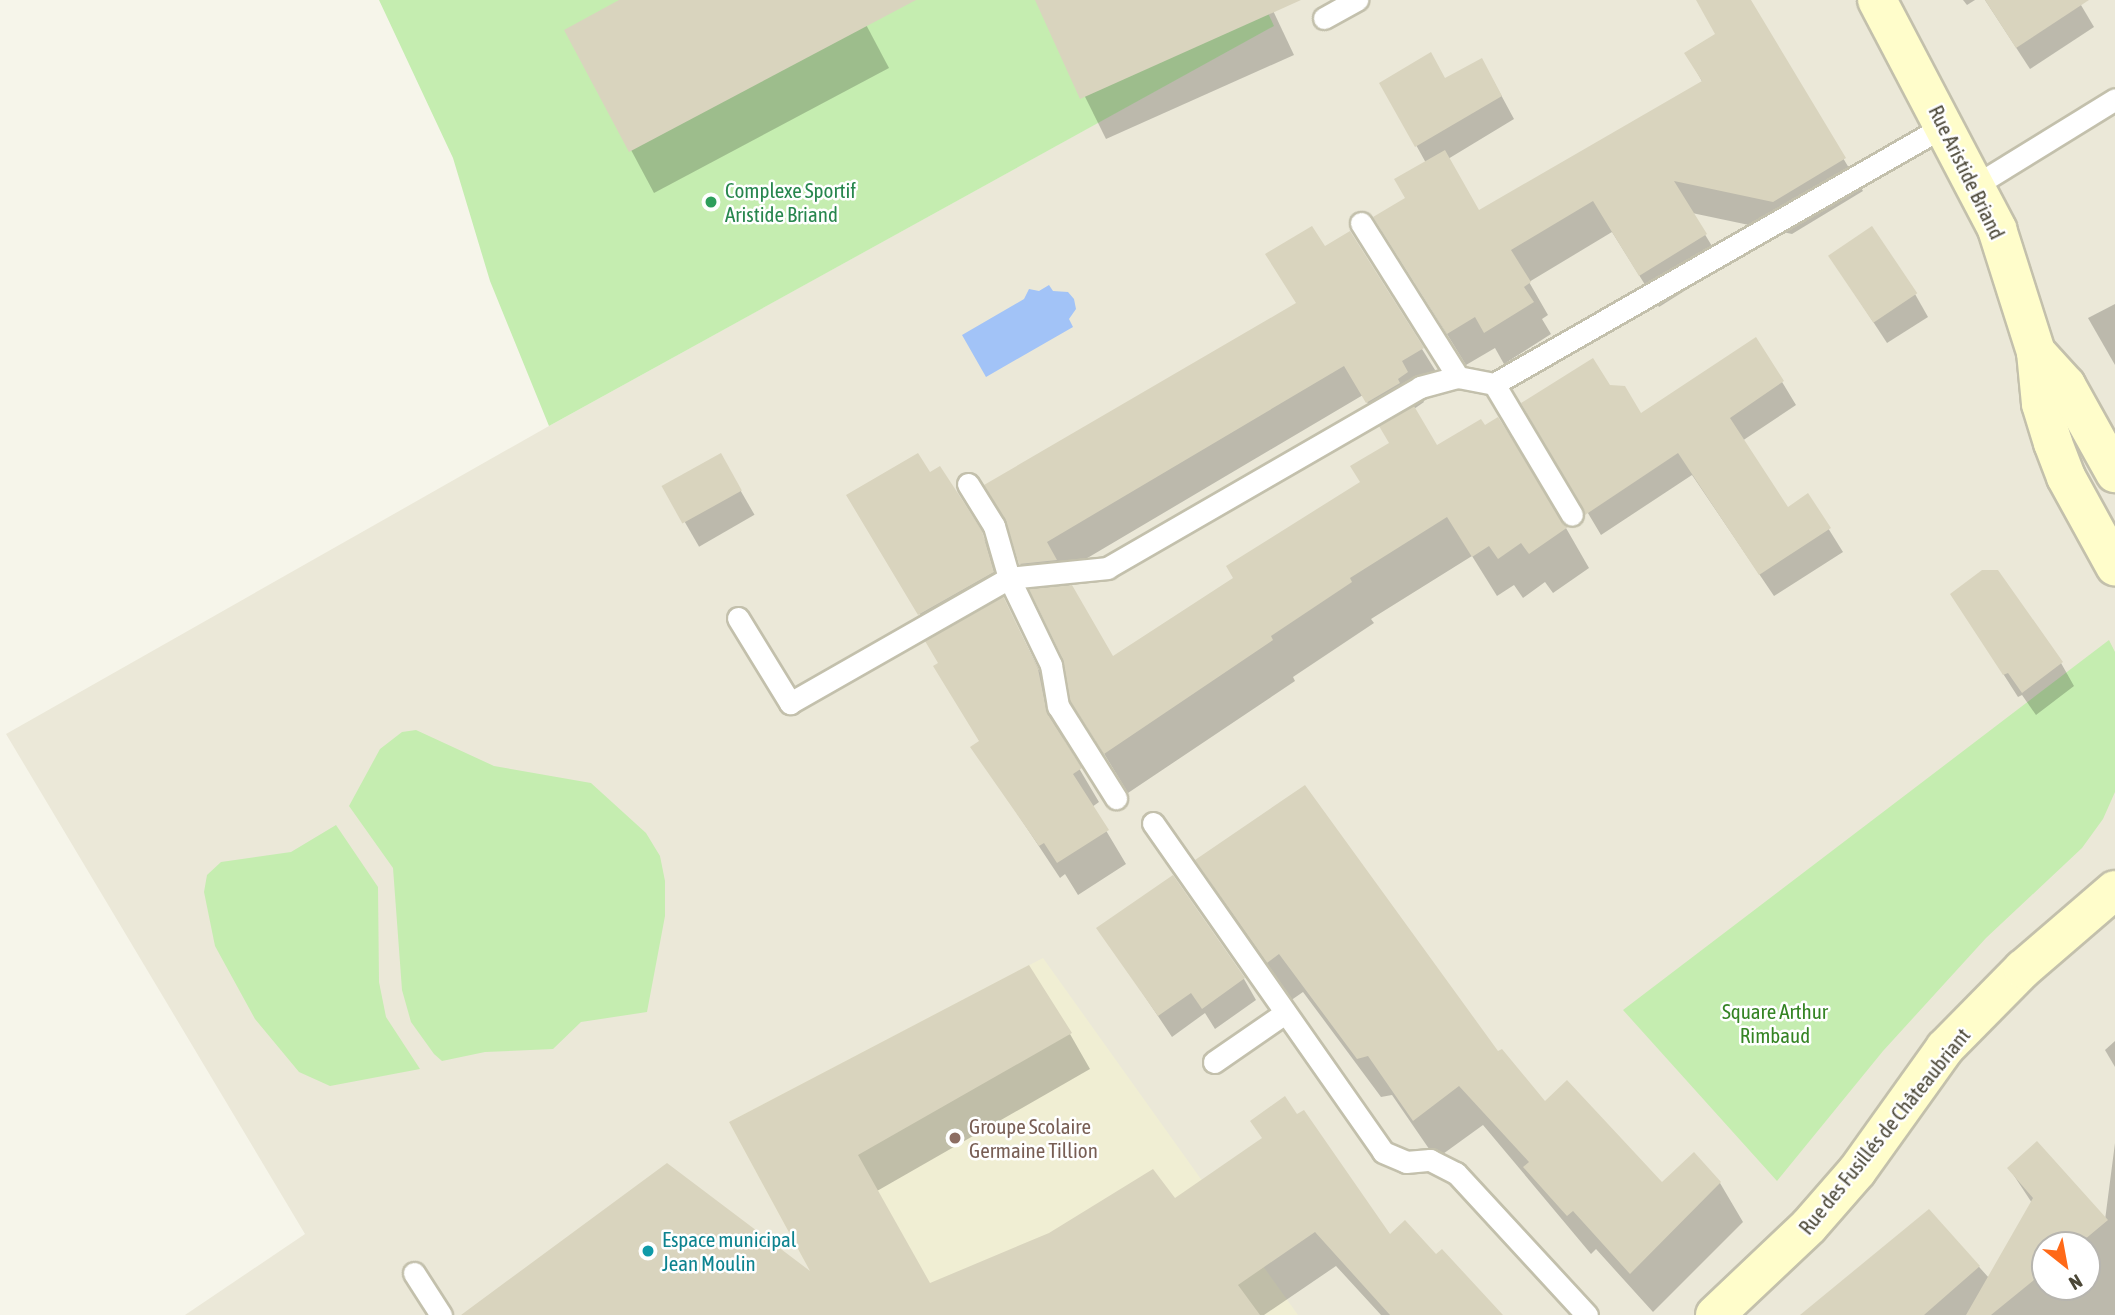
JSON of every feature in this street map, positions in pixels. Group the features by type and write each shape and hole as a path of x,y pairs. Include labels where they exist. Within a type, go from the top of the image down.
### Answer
{"main road":[{"name":"Rue Aristide Briand","path":"1877,0 1946,125 2013,268 2036,352 2041,404 2053,443 2066,477 2115,566"},
{"name":"Rue Aristide Briand","path":"2036,352 2066,385 2115,473"},
{"name":"Rue des Fusillés de Châteaubriant","path":"1715,1315 1790,1247 1825,1208 1945,1048 2023,969 2115,890"}],"lane":[{"path":"1324,18 1357,0"},
{"path":"1976,185 2115,99"},
{"path":"738,618 790,703 1009,578 1107,568 1420,387 1458,377 1494,383 1946,125"},
{"path":"1361,223 1458,377"},
{"path":"1494,383 1572,515"},
{"path":"968,484 994,526 1009,578 1051,665 1058,706 1116,798"},
{"path":"1153,822 1382,1152 1406,1162 1430,1160 1456,1173 1587,1315"},
{"path":"1214,1062 1285,1013"},
{"path":"414,1273 441,1315"}],"shaded area":[{"path":"1262,0 2115,0 2115,1315 185,1315 305,1234 6,734 549,426 1273,26"},
{"name":"Groupe Scolaire Germaine Tillion","path":"1043,958 1298,1315 834,1315 729,1122"}],"green space":[{"name":"Complexe Sportif Aristide Briand","path":"379,0 1262,0 1274,26 549,426 490,281 453,158"},
{"name":"Square Arthur Rimbaud","path":"2109,640 2115,652 2115,792 2103,819 2082,848 1986,938 1883,1051 1777,1181 1623,1010"},
{"path":"416,730 494,766 591,783 646,833 660,856 665,881 665,916 647,1012 581,1022 553,1049 485,1052 442,1061 434,1054 411,1022 402,990 393,868 349,806 380,749 402,732"},
{"path":"336,825 378,887 379,982 386,1017 420,1069 330,1086 299,1072 255,1019 215,946 204,892 207,875 221,862 291,852"}],"water":[{"path":"1049,285 1053,291 1068,292 1074,299 1076,309 1069,319 1073,327 986,377 962,335 1024,299 1029,289 1039,291"}],"building":[{"path":"619,0 916,0 629,152 564,30"},
{"path":"1035,0 1301,0 1080,99"},
{"path":"1696,0 1751,0 1846,158 1773,202 1674,181 1707,234 1639,276 1593,201 1511,250 1531,282 1524,287 1534,302 1484,333 1475,317 1447,334 1373,217 1405,198 1394,179 1445,150 1479,210 1702,81 1684,53 1715,34"},
{"path":"1985,0 2089,0 2016,48"},
{"path":"1431,52 1445,78 1482,58 1502,96 1415,147 1379,83"},
{"path":"1312,226 1325,246 1350,231 1424,348 1402,361 1408,372 1398,379 1400,383 1366,403 1344,366 1047,542 1057,560 1019,564 1006,522 984,485 1296,303 1265,254"},
{"path":"1872,226 1917,293 1873,323 1828,256"},
{"path":"1756,337 1784,381 1730,418 1788,507 1808,493 1831,528 1759,575 1678,453 1585,515 1521,403 1593,358 1610,385 1625,386 1641,413"},
{"path":"1414,406 1437,445 1481,419 1485,425 1498,417 1568,527 1529,554 1521,543 1498,559 1489,546 1472,557 1447,517 1350,578 1352,582 1271,636 1273,640 1104,754 1070,701 1063,659 1029,589 1072,585 1113,656 1233,578 1226,566 1360,482 1350,466 1389,443 1379,426"},
{"path":"721,453 742,491 682,524 662,486"},
{"path":"918,453 930,472 940,466 961,498 982,531 994,572 918,615 846,495"},
{"path":"1982,570 1998,570 2063,662 2022,693 2008,673 2003,675 1950,594"},
{"path":"1003,596 1038,669 1047,713 1082,768 1073,774 1109,830 1057,863 1044,843 1039,846 970,747 979,741 933,666 938,663 925,641"},
{"path":"1305,785 1498,1051 1502,1049 1545,1101 1567,1080 1662,1182 1694,1152 1721,1182 1630,1274 1573,1211 1567,1216 1523,1167 1529,1162 1459,1086 1413,1121 1368,1056 1357,1059 1279,954 1267,963 1195,860"},
{"path":"1173,875 1245,978 1202,1009 1191,993 1158,1016 1096,928"},
{"path":"1029,965 1072,1033 858,1155 930,1283 1049,1233 1153,1169 1175,1198 1262,1138 1250,1121 1285,1096 1297,1114 1304,1110 1390,1234 1405,1220 1436,1254 1442,1249 1503,1315 1390,1315 1315,1232 1238,1285 1260,1315 461,1315 667,1163 810,1271 729,1122"},
{"path":"2037,1141 2108,1220 2095,1231 2031,1231 2031,1282 1991,1315 1966,1315 2033,1198 2007,1168"},
{"path":"1929,1209 1980,1266 1924,1315 1800,1315"}],"place":[{"name":"Complexe Sportif Aristide Briand","path":"711,202"},
{"name":"Groupe Scolaire Germaine Tillion","path":"955,1138"},
{"name":"Espace municipal Jean Moulin","path":"648,1251"}]}
